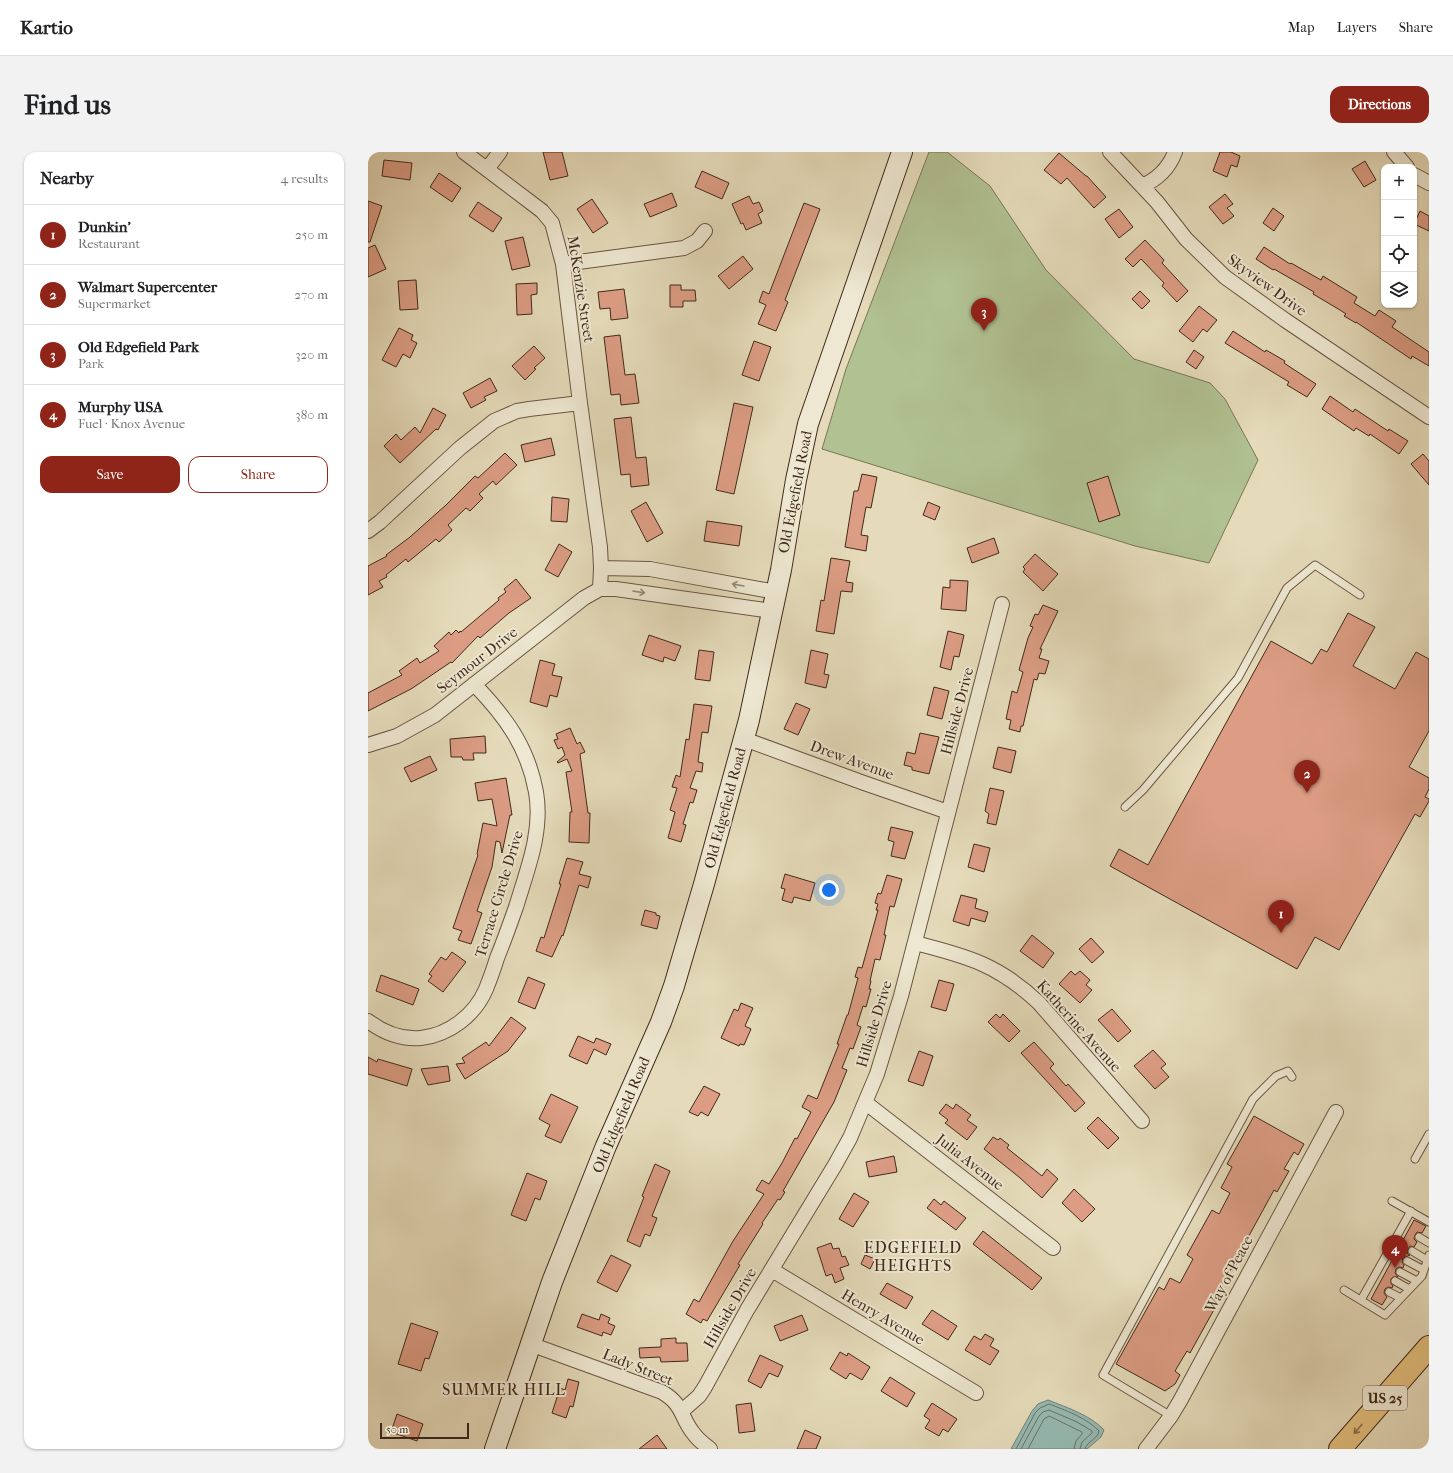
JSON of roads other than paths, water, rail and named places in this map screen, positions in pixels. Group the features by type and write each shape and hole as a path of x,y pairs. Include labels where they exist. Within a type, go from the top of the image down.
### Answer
{"main road":[{"name":"US 25","path":"1340,1449 1429,1347"},
{"name":"US 25","path":"1361,1449 1429,1370"}],"street":[{"name":"McKenzie Street","path":"464,152 548,216 555,231 564,264 580,403 600,547 601,568"},
{"path":"487,170 500,152"},
{"name":"Old Edgefield Road","path":"495,1449 552,1282 606,1146 661,1022 671,994 702,891 749,720 774,601 801,452 808,424 902,152"},
{"name":"Skyview Drive","path":"1110,152 1157,202 1186,239 1225,278 1284,320 1429,417"},
{"path":"1142,186 1155,179 1162,173 1168,166 1175,152"},
{"path":"1394,152 1404,164"},
{"path":"1417,177 1429,183"},
{"path":"564,264 684,248 697,241 705,231"},
{"path":"368,531 380,522 460,448 494,421 517,411 580,403"},
{"path":"601,568 650,570 774,601 600,589 601,568"},
{"name":"Seymour Drive","path":"368,745 397,736 417,726 452,703 584,598 600,589"},
{"name":"Hillside Drive","path":"682,1411 691,1404 705,1387 748,1310 835,1165 850,1138 878,1074 915,943 1002,604"},
{"name":"Terrace Circle Drive","path":"368,1021 386,1032 407,1038 428,1037 438,1034 458,1024 474,1008 484,994 512,919 535,840 538,809 536,794 529,764 519,741 500,712 474,684"},
{"name":"Drew Avenue","path":"744,739 948,812"},
{"name":"Katherine Avenue","path":"915,943 956,953 973,959 991,967 1012,981 1039,1004 1142,1120"},
{"name":"Julia Avenue","path":"866,1103 1053,1248"},
{"name":"Way of Peace","path":"1146,1449 1171,1416 1180,1401 1336,1112"},
{"name":"Henry Avenue","path":"772,1270 976,1393"},
{"name":"Lady Street","path":"530,1344 662,1392 670,1397 682,1411 693,1434 710,1449"}],"lane":[{"path":"1125,807 1143,790 1238,678 1287,588 1315,565 1360,595"},
{"path":"1171,1416 1102,1375 1253,1099 1276,1076 1288,1071 1292,1077"},
{"path":"1415,1159 1429,1134"},
{"path":"1392,1200 1429,1222"},
{"path":"1361,1300 1375,1284 1405,1229 1411,1211"},
{"path":"1419,1237 1429,1243"},
{"path":"1344,1290 1385,1315 1422,1276 1428,1257 1412,1251"},
{"path":"1407,1261 1424,1270"},
{"path":"1400,1272 1417,1281"},
{"path":"1395,1281 1409,1289"},
{"path":"1389,1292 1401,1298"}],"water":[{"path":"1048,1400 1078,1412 1092,1420 1104,1430 1101,1437 1087,1449 1011,1449 1032,1411 1038,1404"}],"place":[{"name":"Old Edgefield Park","path":"984,331"},
{"name":"Walmart Supercenter","path":"1307,793"},
{"name":"Dunkin'","path":"1281,933"},
{"name":"Murphy USA","path":"1395,1268"}],"district":[{"name":"EDGEFIELD HEIGHTS","path":"913,1256"},
{"name":"SUMMER HILL","path":"504,1389"}]}
